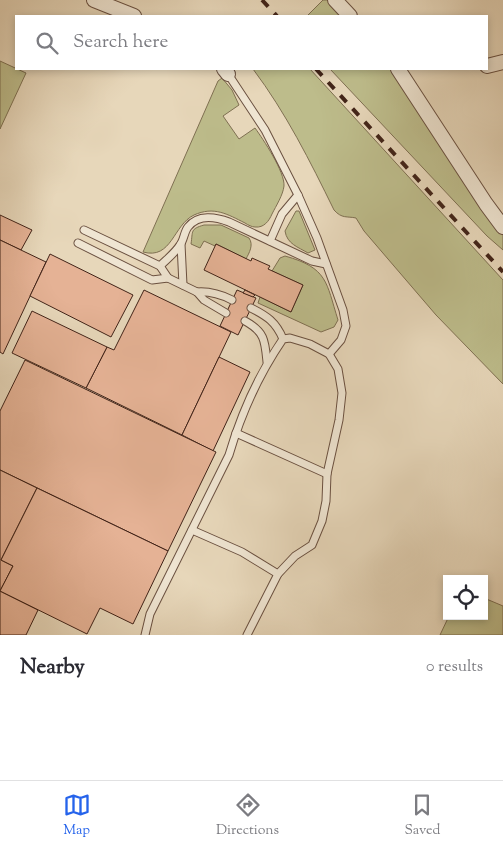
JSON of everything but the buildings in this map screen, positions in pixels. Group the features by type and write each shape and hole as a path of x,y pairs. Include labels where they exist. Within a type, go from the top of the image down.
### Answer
{"street":[{"path":"94,0 132,15"},
{"path":"335,0 349,15"},
{"path":"488,66 503,62"},
{"path":"399,70 503,227"}],"lane":[{"path":"226,71 265,130 298,195 343,310 346,326 340,340 328,354"},
{"path":"270,241 282,214 298,195"},
{"path":"160,266 181,244 188,227 198,220 208,218 218,218 229,222 312,260 326,264"},
{"path":"84,230 160,266 168,278 197,292 204,300 226,313"},
{"path":"78,243 152,280 168,278"},
{"path":"181,244 183,285"},
{"path":"197,292 207,291 232,300"},
{"path":"251,308 269,318 278,327 283,339"},
{"path":"245,321 261,332 265,342 267,363"},
{"path":"145,635 150,614 229,455 236,433 267,363 283,339 290,338 310,344 328,354 338,369 342,393 339,420 327,474 326,501 322,521 312,545 295,556 278,574 247,635"},
{"path":"236,433 327,474"},
{"path":"192,530 242,552 278,574"}],"shaded area":[{"path":"323,0 331,0 345,15 308,15"},
{"path":"0,61 15,68 15,70 26,73 0,129"},
{"path":"254,70 311,70 503,280 503,384 436,315 364,231 356,218 342,216 334,210 307,155"},
{"path":"331,70 392,70 503,233 503,250 487,236"},
{"path":"222,78 232,90 239,105 223,116 239,139 255,128 273,156 281,173 284,186 281,197 266,224 261,226 251,226 220,212 201,212 187,220 172,240 160,251 153,253 143,252 218,81"},
{"path":"296,211 299,211 315,250 308,253 294,245 286,235 285,231"},
{"path":"204,225 221,225 249,238 251,246 246,259 216,244 215,246 204,241 200,248 191,244 194,229"},
{"path":"285,256 310,266 323,278 338,320 334,327 321,332 258,303 260,297 291,312 303,285 272,271 280,258"},
{"path":"488,600 503,606 503,635 440,635 447,620 488,620"}],"railway":[{"path":"262,0 276,15"},
{"path":"317,70 503,272"}]}
